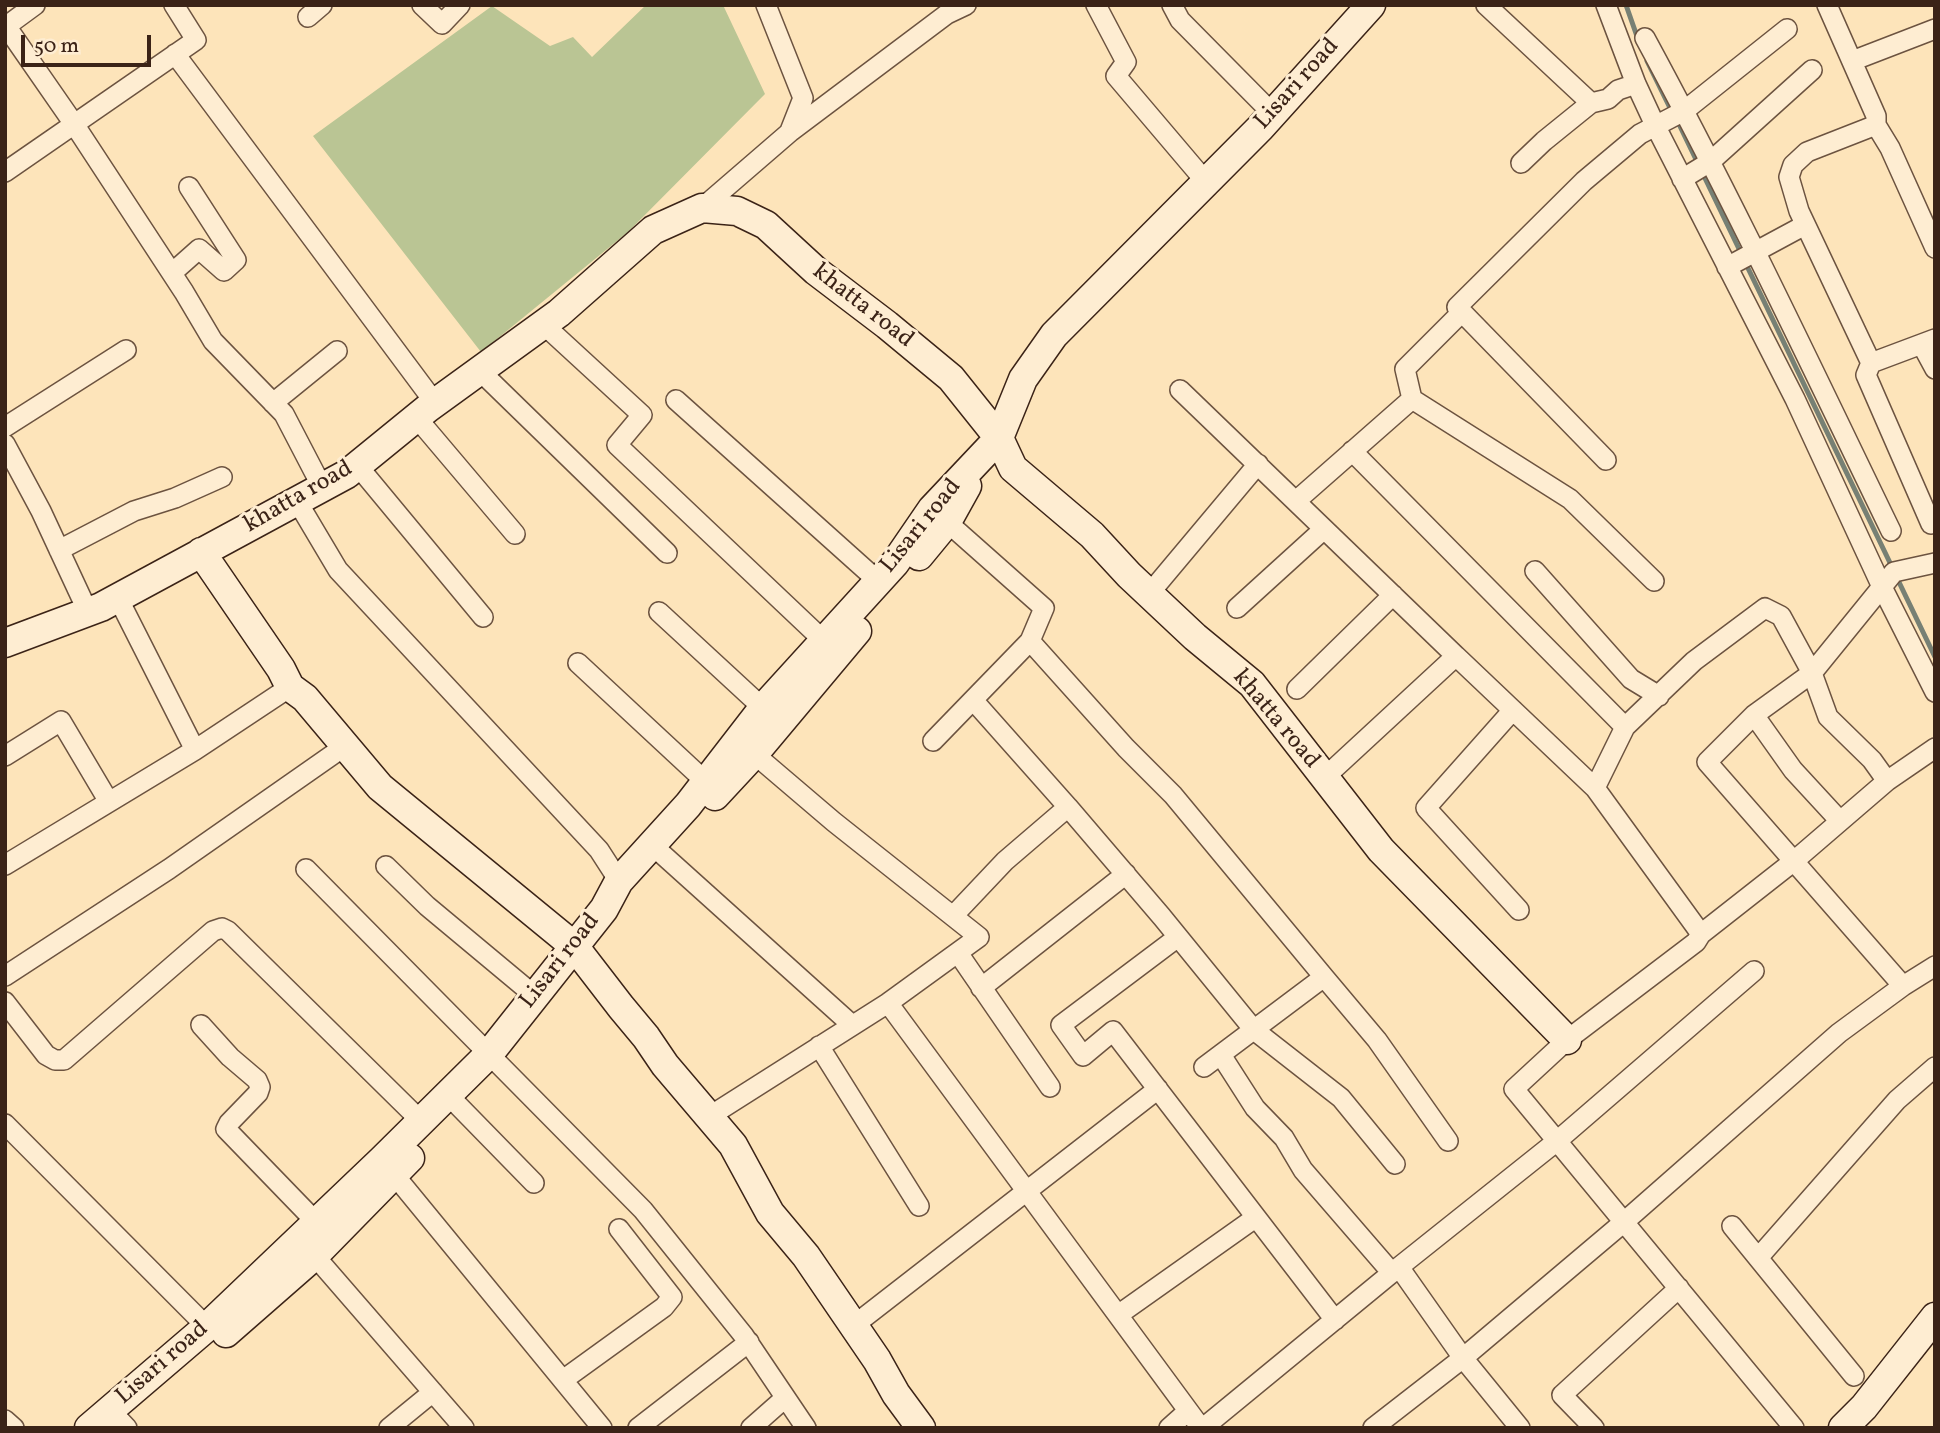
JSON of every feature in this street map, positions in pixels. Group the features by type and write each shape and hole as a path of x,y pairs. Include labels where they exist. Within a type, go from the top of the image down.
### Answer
{"street":[{"path":"35,5 6,27 74,124 172,273 213,341 284,414 322,487"},
{"path":"5,172 196,40 174,5"},
{"path":"422,5 442,24 460,5"},
{"path":"766,5 803,98 790,132"},
{"path":"702,208 790,132 947,14 966,5"},
{"path":"1096,5 1126,62 1116,76 1206,182"},
{"path":"1172,5 1180,20 1273,114"},
{"name":"Lisari road","path":"495,1060 535,996 579,952 619,881 656,850 940,516 992,445 1023,380 1054,335 1273,114 1371,5"},
{"path":"1486,5 1591,103"},
{"path":"1606,5 1655,125 1795,399 1882,587 1935,692"},
{"path":"1827,5 1876,116 1876,125 1890,148 1935,248"},
{"path":"1606,460 1457,307 1584,181 1640,134 1685,111 1787,29"},
{"path":"1852,61 1935,29"},
{"path":"1645,38 1755,251 1891,531"},
{"path":"175,54 515,534"},
{"path":"1682,179 1710,162 1812,70"},
{"path":"1521,163 1591,103 1608,99 1618,90 1636,84"},
{"path":"1871,363 1805,225 1789,177 1793,165 1807,152 1876,125"},
{"path":"172,273 199,248 224,271 236,260 189,187"},
{"name":"khatta road","path":"5,643 89,612 118,598 347,474 425,410 559,313 653,230 702,208 737,211 766,225 816,271 887,325 951,379 992,445 1013,468 1092,535 1149,594 1252,684 1381,850 1567,1040"},
{"path":"1727,267 1805,225"},
{"path":"1462,312 1405,369 1412,399 1570,499 1654,581"},
{"path":"543,324 642,415 617,444 824,641"},
{"path":"1931,524 1866,375 1871,363 1928,342 1935,369"},
{"path":"5,427 126,350"},
{"path":"273,403 337,351"},
{"path":"479,370 667,553"},
{"path":"1180,390 1595,788 1701,934"},
{"path":"1296,501 1412,399"},
{"path":"676,400 878,581"},
{"path":"5,444 41,511 89,612"},
{"path":"1352,452 1625,727"},
{"path":"1149,594 1258,464"},
{"path":"357,465 483,617"},
{"path":"59,550 134,511 175,498 222,477"},
{"path":"297,501 338,570 599,850 619,881"},
{"path":"933,741 1030,641 1044,608 940,516"},
{"name":"Lisari road","path":"113,1423 388,1167 495,1060 706,782 746,747 763,708 940,516"},
{"path":"1237,608 1324,529"},
{"path":"201,552 281,669 290,687 304,698 380,787 579,952 665,1065 733,1145 770,1213 806,1256 921,1428"},
{"path":"1903,986 1707,762 1754,715 1812,673 1894,572 1935,563"},
{"path":"1535,571 1631,679 1659,696"},
{"path":"1297,689 1393,595"},
{"path":"118,598 195,750"},
{"path":"1595,788 1625,727 1694,662 1765,608 1781,616 1812,673 1828,717 1872,760 1887,781"},
{"path":"659,612 763,708"},
{"path":"1030,641 1126,748 1173,795 1377,1040 1448,1141"},
{"path":"1324,778 1456,656"},
{"path":"578,663 706,782"},
{"path":"5,865 195,750 290,687"},
{"path":"973,700 1126,874 1254,1030 1341,1098 1395,1164"},
{"path":"1513,710 1426,808 1519,910"},
{"path":"1754,715 1793,770 1840,821"},
{"path":"5,756 61,722 110,802"},
{"path":"5,976 169,869 345,746"},
{"path":"710,1116 888,1003 979,937 834,822 746,747"},
{"path":"1794,1428 1514,1089 1567,1040 1696,942 1701,934 1794,861 1887,781 1935,748"},
{"path":"953,916 1004,861 1068,807"},
{"path":"656,850 852,1025"},
{"path":"386,866 435,913 535,996"},
{"path":"306,869 643,1210 748,1342 806,1428"},
{"path":"981,988 1126,874"},
{"path":"5,1002 46,1055 55,1060 64,1060 213,931 222,928 421,1121"},
{"path":"1178,937 1061,1026 1083,1056 1114,1031 1335,1320"},
{"path":"958,953 1050,1087"},
{"path":"1373,1428 1463,1358 1624,1222 1839,1033 1935,966"},
{"path":"888,1003 1202,1428 1557,1140 1754,971"},
{"path":"1204,1068 1324,977"},
{"path":"201,1025 230,1057 257,1080 260,1087 258,1093 226,1129 310,1239 464,1428"},
{"path":"819,1046 919,1206"},
{"path":"1221,1055 1255,1108 1284,1138 1303,1170 1395,1270 1520,1428"},
{"path":"1758,1258 1897,1100 1935,1067"},
{"path":"853,1326 1158,1089"},
{"path":"454,1101 534,1183"},
{"name":"Lisari road","path":"388,1167 421,1121 454,1101"},
{"path":"5,1124 207,1327"},
{"path":"388,1167 603,1428"},
{"path":"1118,1315 1255,1218"},
{"path":"1732,1226 1854,1376"},
{"path":"563,1380 664,1307 672,1297 619,1230"},
{"name":"Lisari road","path":"113,1423 207,1327 310,1239"},
{"path":"1594,1428 1562,1395 1679,1288"},
{"path":"1843,1428 1864,1407 1935,1317"},
{"path":"638,1428 748,1342"},
{"path":"389,1428 433,1392"},
{"path":"751,1428 785,1398"},
{"path":"1169,1428 1188,1411"},
{"path":"5,1419 14,1428"}],"green space":[{"path":"646,5 723,5 765,94 628,232 481,352 313,136 492,6 550,46 573,37 592,57"}],"waterway":[{"path":"1626,5 1639,42"},
{"path":"1647,61 1672,112"},
{"path":"1677,120 1741,253"},
{"path":"1745,262 1893,569"},
{"path":"1897,578 1935,657"}]}
